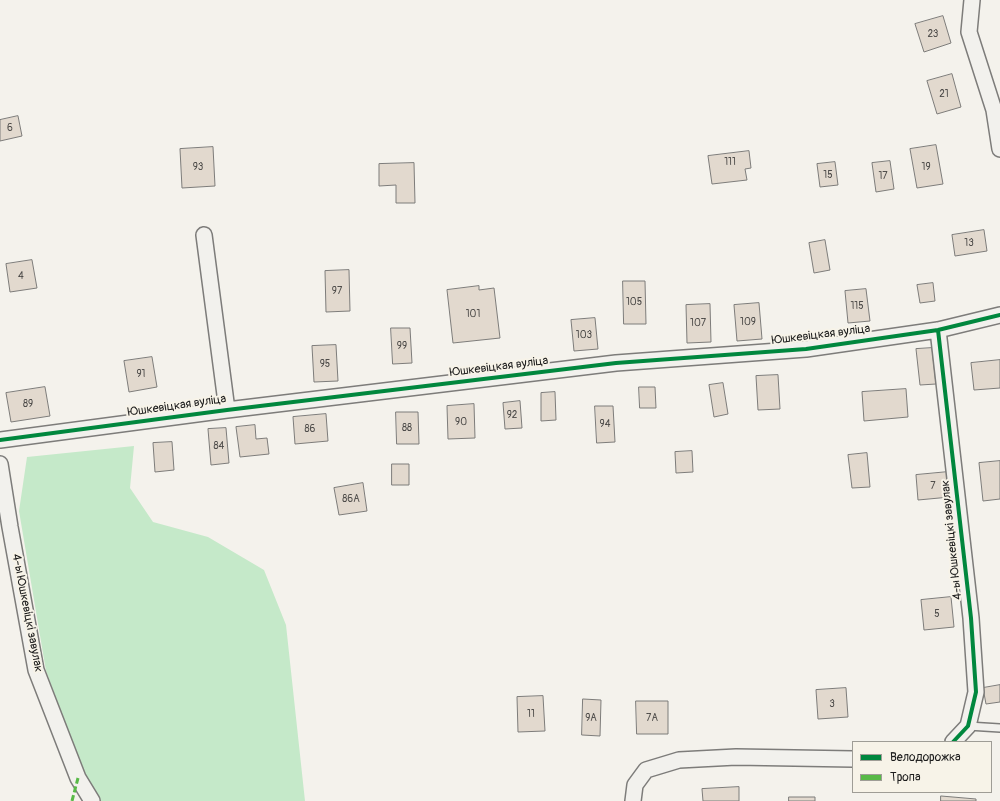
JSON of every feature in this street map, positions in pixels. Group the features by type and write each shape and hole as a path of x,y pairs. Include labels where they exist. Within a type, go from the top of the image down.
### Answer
{"street":[{"path":"972,0 970,32 994,110 1000,149"},
{"path":"204,235 227,410"},
{"name":"Юшкевіцкая вуліца","path":"0,440 227,410 616,363 806,349 938,330 1000,315"},
{"name":"4-ы Юшкевіцкі завулак","path":"938,330 971,618 976,692 968,726 954,741"},
{"name":"4-ы Юшкевіцкі завулак","path":"0,464 36,670 78,778 92,801"},
{"path":"632,801 635,785 646,770 679,760 736,757 852,759"}],"lane":[{"path":"968,726 1000,728"}],"green space":[{"path":"134,446 130,488 153,522 208,537 264,570 286,625 305,801 98,801 90,790 46,671 19,511 27,457"}],"building":[{"path":"943,16 951,43 924,52 915,24"},
{"path":"952,74 961,107 937,114 927,81"},
{"path":"18,116 22,136 0,141 0,120"},
{"path":"936,145 943,184 917,188 910,149"},
{"path":"213,147 215,186 182,188 180,149"},
{"path":"749,151 751,168 745,169 747,180 712,184 708,156"},
{"path":"890,161 894,189 876,192 872,163"},
{"path":"835,162 838,185 820,187 817,164"},
{"path":"414,163 415,203 396,203 396,185 379,186 379,164"},
{"path":"984,230 987,251 955,256 952,235"},
{"path":"825,240 830,270 814,273 809,243"},
{"path":"32,260 37,288 10,292 6,264"},
{"path":"349,270 350,311 326,312 325,271"},
{"path":"623,281 645,281 646,324 624,324"},
{"path":"933,283 935,301 920,303 917,285"},
{"path":"479,286 479,290 494,288 500,338 453,343 447,290"},
{"path":"866,289 870,321 848,323 845,291"},
{"path":"759,303 762,339 737,341 734,305"},
{"path":"710,304 711,342 687,343 686,305"},
{"path":"595,318 598,349 574,351 571,320"},
{"path":"391,328 410,328 412,363 393,364"},
{"path":"336,345 338,381 314,382 312,346"},
{"path":"932,348 936,384 920,385 916,349"},
{"path":"152,357 157,387 129,392 124,361"},
{"path":"1000,360 1000,388 974,390 971,363"},
{"path":"778,375 780,409 758,410 756,376"},
{"path":"723,383 728,414 714,417 709,385"},
{"path":"45,387 50,416 11,422 6,393"},
{"path":"639,387 655,387 656,408 640,408"},
{"path":"906,389 908,417 864,421 862,392"},
{"path":"555,392 556,420 541,421 541,393"},
{"path":"520,401 522,428 505,429 503,403"},
{"path":"474,404 475,438 448,439 447,406"},
{"path":"595,406 613,406 615,442 597,443"},
{"path":"396,412 418,412 419,444 397,444"},
{"path":"326,414 328,441 295,444 293,417"},
{"path":"255,425 256,439 267,438 269,454 240,457 236,427"},
{"path":"226,428 229,463 211,465 208,429"},
{"path":"172,442 174,470 155,472 153,443"},
{"path":"692,451 693,472 676,473 675,452"},
{"path":"867,453 870,487 852,488 848,455"},
{"path":"1000,461 1000,499 983,501 979,463"},
{"path":"392,464 409,464 409,485 392,485"},
{"path":"948,472 950,497 918,500 916,475"},
{"path":"363,483 367,511 339,515 334,488"},
{"path":"951,597 954,627 924,630 921,600"},
{"path":"1000,685 1000,702 986,704 983,688"},
{"path":"846,688 848,717 818,719 816,690"},
{"path":"543,696 545,731 518,732 517,697"},
{"path":"583,699 601,700 600,736 582,735"},
{"path":"636,701 668,701 668,734 637,734"},
{"path":"739,787 739,801 703,801 702,789"},
{"path":"941,796 976,799 976,801 941,801"},
{"path":"789,797 815,797 815,801 789,801"}],"marked path":[{"path":"72,801 78,778"}],"cycle path":[{"path":"0,440 227,410 616,363 806,349 938,330 1000,315"},
{"path":"938,330 971,618 976,692 968,726 954,741"}]}
